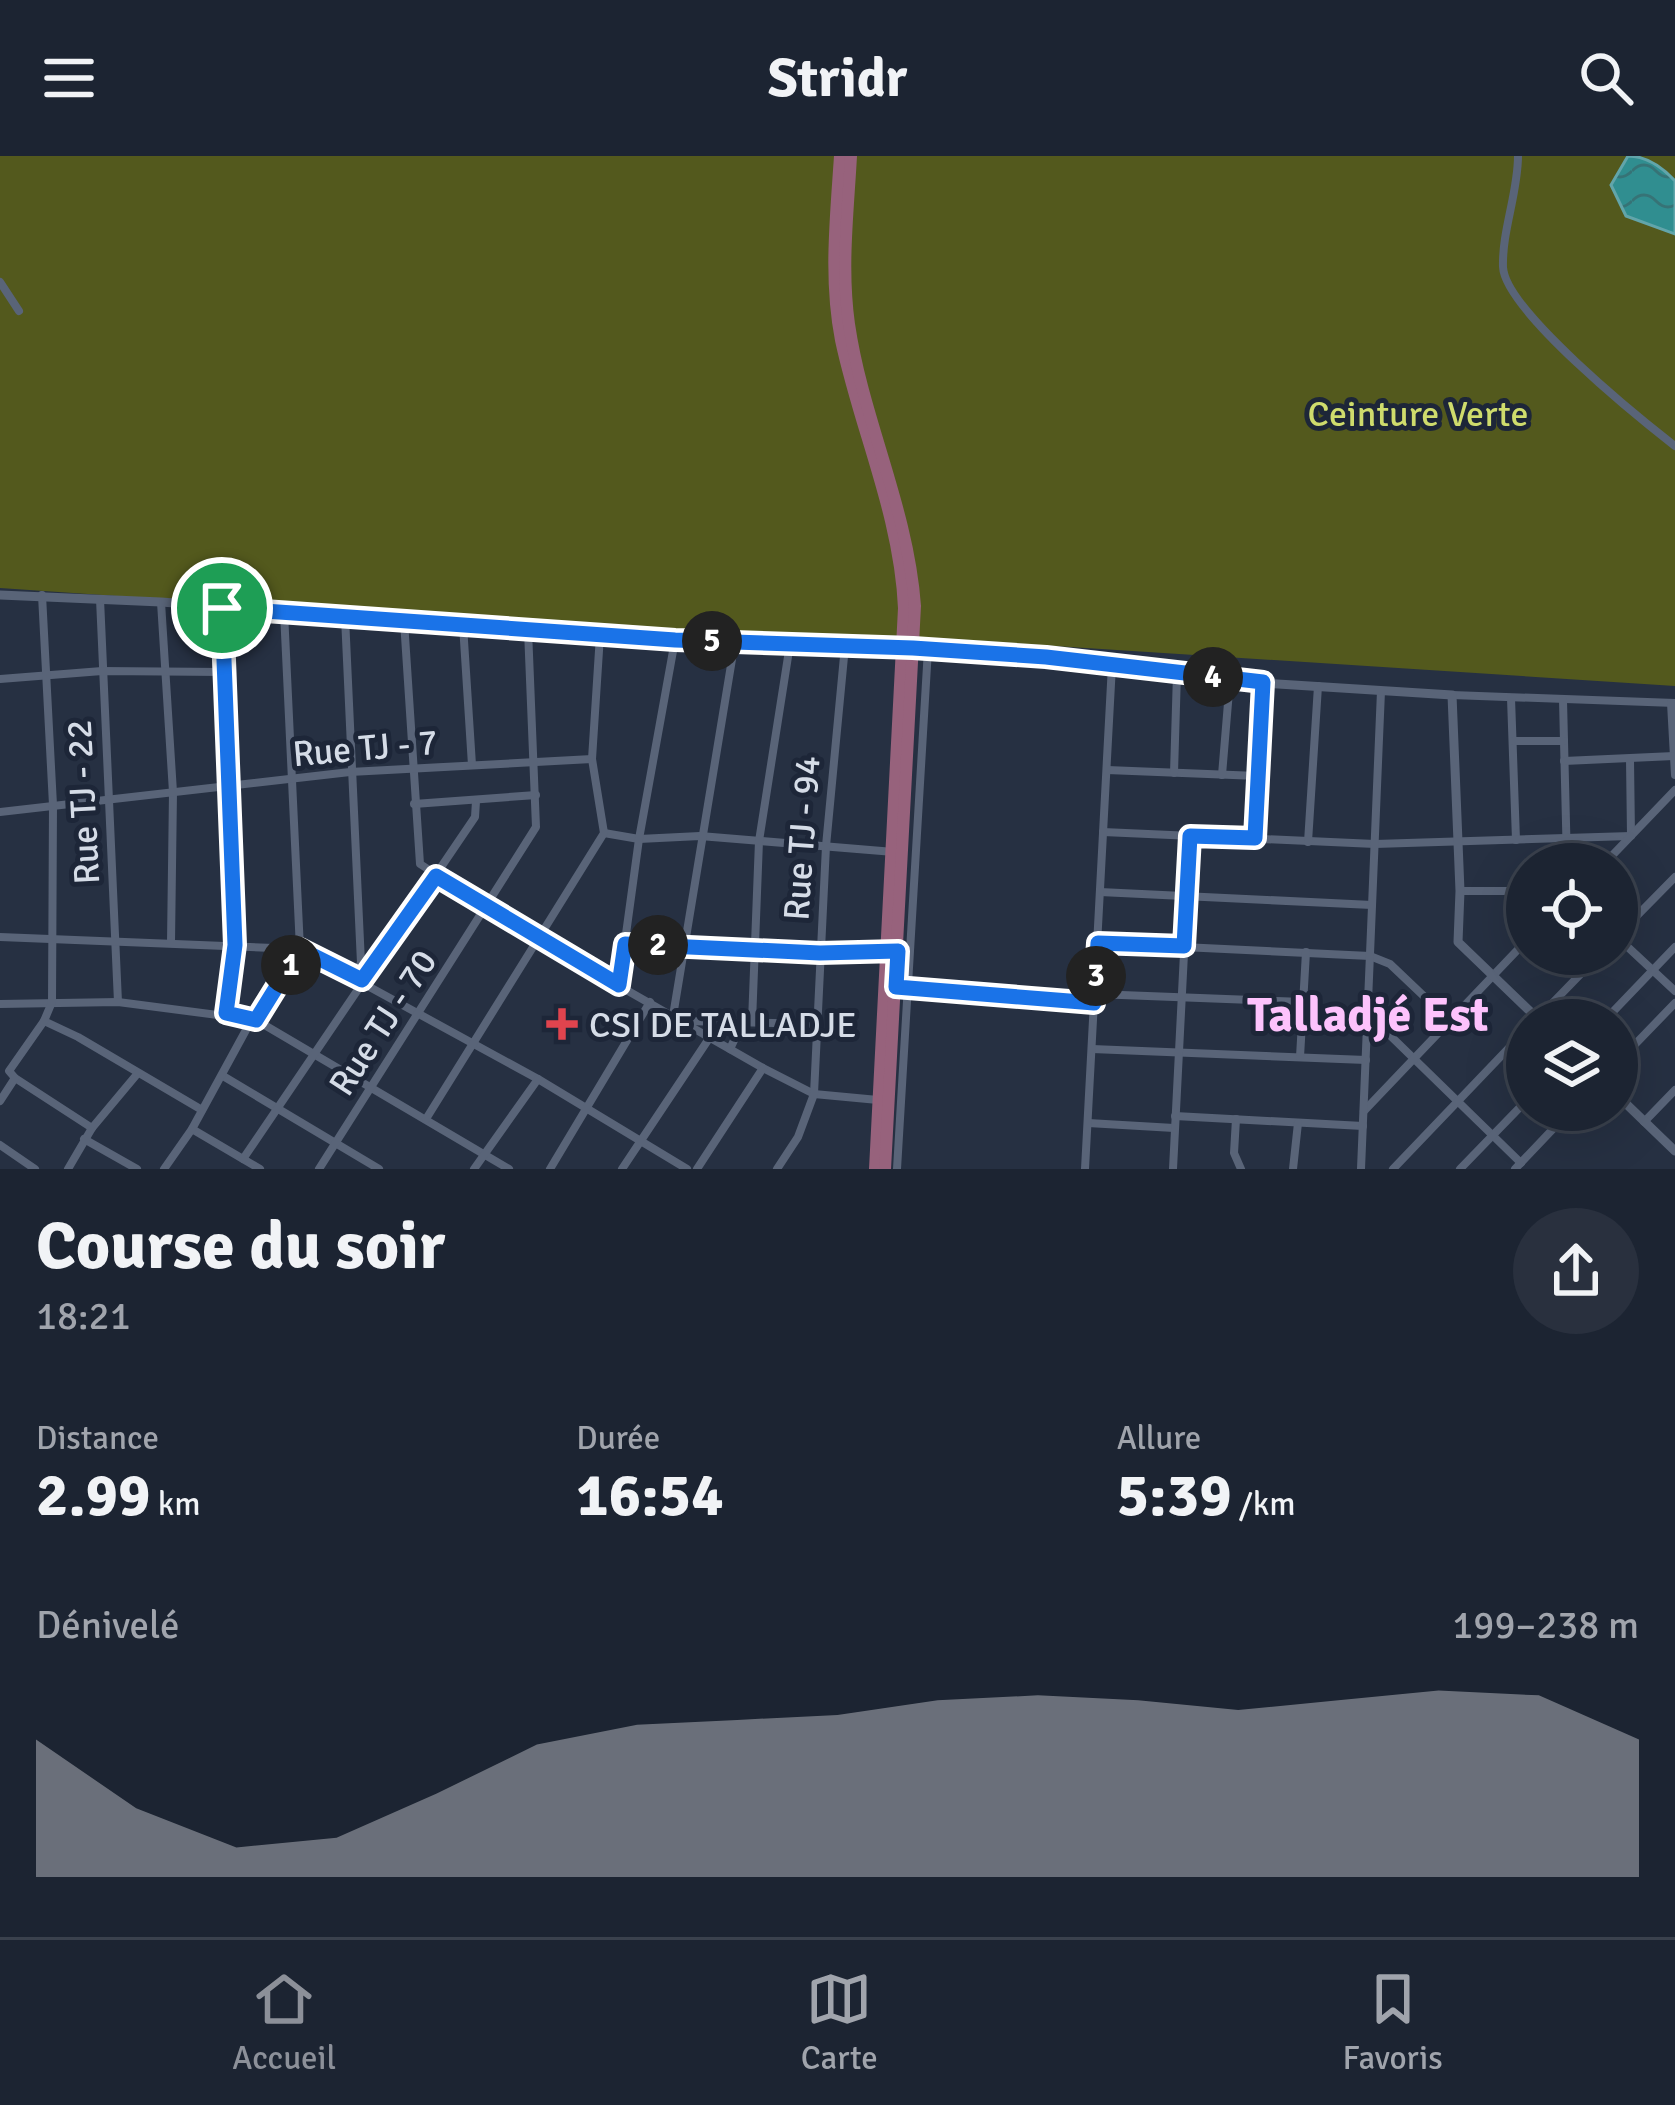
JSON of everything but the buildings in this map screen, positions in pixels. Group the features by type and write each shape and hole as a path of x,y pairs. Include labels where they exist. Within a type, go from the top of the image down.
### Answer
{"main road":[{"path":"840,156 833,282 841,338 903,573 912,642"},
{"path":"851,156 845,257 849,326 911,555 912,642 894,852 893,951 901,988 885,1169"},
{"path":"875,1169 919,689 908,665"}],"street":[{"path":"1518,156 1503,269 1510,288 1564,351 1675,446"},
{"path":"0,282 19,311"},
{"path":"0,595 161,602 675,640 845,646 912,642 1263,682 1673,703 1675,775"},
{"path":"42,596 53,805 52,1002 9,1071 92,1128"},
{"name":"Rue TJ - 22","path":"100,599 118,1002"},
{"path":"161,602 173,792 171,943"},
{"path":"222,608 235,945 226,1013"},
{"path":"164,1169 300,949 284,612"},
{"path":"345,617 358,978"},
{"path":"404,621 419,861 537,939 763,1068 814,1094 878,1100"},
{"path":"463,625 472,765"},
{"name":"Rue TJ - 70","path":"319,1169 534,833 536,762 528,630"},
{"path":"425,1118 604,833 592,759 600,635"},
{"path":"619,985 639,839 675,640"},
{"path":"677,1018 683,946 735,641"},
{"path":"897,1169 901,988 919,689 912,642"},
{"path":"730,1049 747,1022 759,841 790,644"},
{"name":"Rue TJ - 94","path":"777,1169 798,1137 814,1094 826,846 845,646"},
{"path":"1085,1169 1112,665"},
{"path":"0,679 102,671 224,672"},
{"path":"1174,773 1177,673"},
{"path":"1222,775 1230,679"},
{"path":"1255,838 1263,682"},
{"path":"1308,842 1318,686"},
{"path":"1361,1169 1381,691"},
{"path":"1452,695 1458,942 1516,999"},
{"path":"1511,698 1516,840"},
{"path":"1563,700 1566,843"},
{"path":"1513,741 1564,741"},
{"path":"1564,761 1674,756"},
{"name":"Rue TJ - 7","path":"0,812 350,772 592,759"},
{"path":"1630,759 1631,836"},
{"path":"1107,770 1258,776"},
{"path":"1624,843 1675,790"},
{"path":"414,804 536,795"},
{"path":"243,1159 358,978 477,814 476,801"},
{"path":"1103,832 1375,844 1631,836"},
{"path":"604,833 639,839 700,836 894,852"},
{"path":"1173,1169 1190,836"},
{"path":"1638,915 1675,877"},
{"path":"1460,891 1506,891"},
{"path":"1100,892 1372,905"},
{"path":"0,937 300,949 538,1079 687,1169"},
{"path":"1098,943 1370,956 1390,964 1450,1021"},
{"path":"625,944 820,953 893,951"},
{"path":"1625,999 1675,947"},
{"path":"1300,1057 1306,952"},
{"path":"1638,956 1675,991"},
{"path":"1364,1111 1506,962"},
{"path":"1557,999 1580,975"},
{"path":"901,988 1303,1002"},
{"path":"0,990 0,1004 118,1002 256,1020 509,1169"},
{"path":"550,1169 650,1002"},
{"path":"1638,1042 1675,1004"},
{"path":"1368,1014 1518,1166 1551,1131"},
{"path":"677,1018 818,1024"},
{"path":"44,1021 202,1110"},
{"path":"622,1169 710,1037"},
{"path":"1092,1049 1366,1060"},
{"path":"1393,1169 1506,1051"},
{"path":"697,1169 763,1068"},
{"path":"68,1169 92,1128 138,1073"},
{"path":"223,1076 379,1169"},
{"path":"0,1101 16,1078"},
{"path":"474,1169 538,1079"},
{"path":"1644,1122 1675,1090"},
{"path":"1175,1116 1363,1126"},
{"path":"1638,1116 1675,1151"},
{"path":"1235,1119 1234,1153 1241,1169"},
{"path":"1460,1169 1506,1121"},
{"path":"1293,1169 1298,1123"},
{"path":"1088,1124 1174,1128"},
{"path":"192,1129 260,1169"},
{"path":"84,1139 137,1169"},
{"path":"0,1145 35,1169"},
{"path":"0,1156 12,1153"}],"green space":[{"name":"Ceinture Verte","path":"0,156 1675,156 1675,686 901,636 570,627 0,588"}],"water":[{"path":"1628,156 1654,164 1675,181 1675,234 1626,216 1611,185"}],"place":[{"name":"CSI DE TALLADJE","path":"562,1024"}],"district":[{"name":"Talladjé Est","path":"1368,1014"}],"route":[{"path":"222,608 675,640 1046,657 1263,682 1255,838 1190,836 1184,946 1098,943 1094,1003 896,987 898,951 820,953 625,944 619,985 436,876 362,980 300,949 256,1020 226,1013 235,945 222,608"}]}
